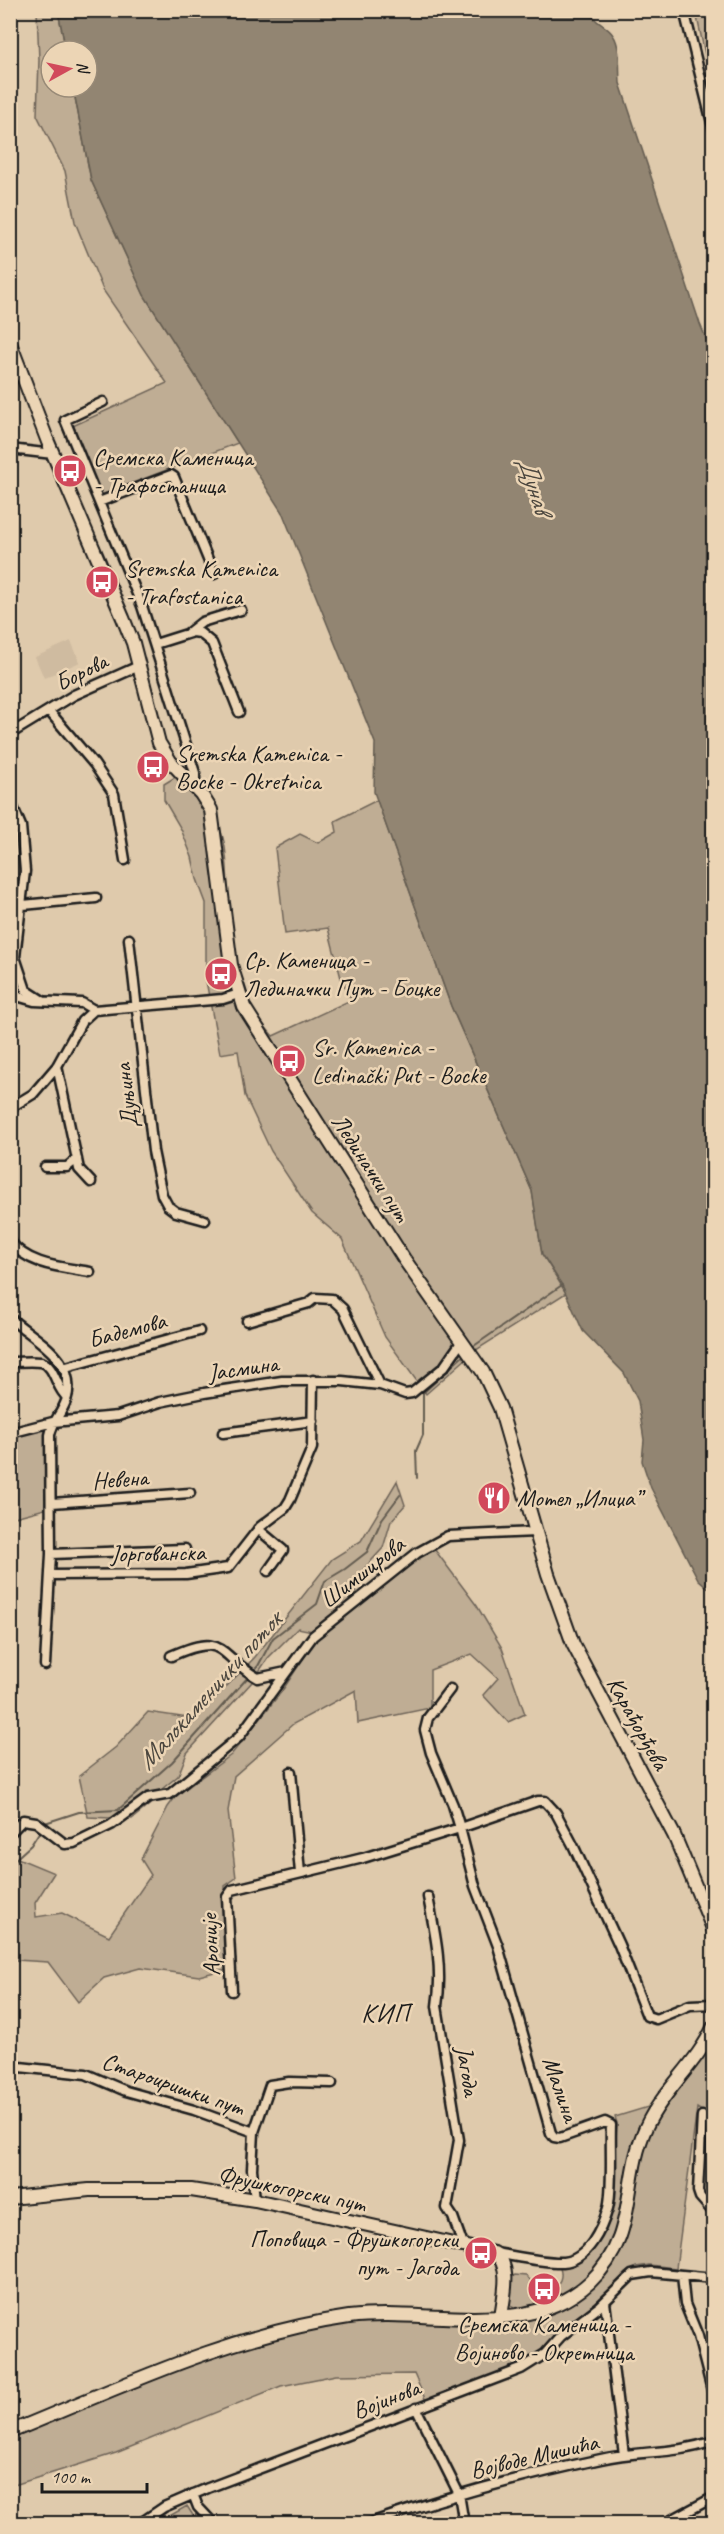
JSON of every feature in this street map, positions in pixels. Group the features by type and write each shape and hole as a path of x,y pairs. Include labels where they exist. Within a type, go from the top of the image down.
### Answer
{"main road":[{"name":"Лединачки пут","path":"12,349 16,376 53,454 123,618 139,666 159,743 170,761 205,798 213,817 229,952 239,994 251,1020 300,1098 404,1259 489,1383 497,1402 536,1532"},
{"name":"Карађорђева","path":"536,1532 573,1644 674,1835 714,1931"},
{"path":"10,2432 155,2372 246,2340 311,2324 351,2317 390,2315 501,2317 527,2314 564,2301 577,2293 604,2267 611,2256 626,2221 634,2169 645,2128 661,2102 703,2047 714,2026"},
{"name":"Фрушкогорски пут","path":"10,2198 88,2190 191,2190 255,2200 494,2253"},
{"path":"494,2253 500,2257 505,2266 501,2317"}],"street":[{"path":"684,10 714,131"},
{"path":"103,402 65,420 142,606 195,773 195,788"},
{"path":"10,449 53,454"},
{"path":"99,502 171,475 174,477 214,574"},
{"path":"155,644 187,633 202,622 241,610"},
{"path":"187,633 200,633 212,642 239,712"},
{"name":"Борова","path":"10,734 97,683 139,666"},
{"path":"49,711 109,784 117,802 125,860"},
{"path":"10,800 19,820 25,871 23,905 15,957 26,990 43,1001"},
{"path":"23,905 96,898"},
{"name":"Дуњина","path":"129,939 153,1151 162,1195 168,1206 176,1212 205,1220"},
{"path":"10,994 34,1001 76,1002 94,1010 223,999 239,994"},
{"path":"10,1108 33,1094 57,1066 82,1021 94,1010"},
{"path":"57,1066 76,1159 82,1175 91,1182"},
{"path":"45,1167 67,1167 76,1159"},
{"path":"10,1241 25,1255 38,1261 90,1272"},
{"path":"247,1321 309,1303 315,1299 332,1299 343,1310 380,1385"},
{"path":"10,1318 66,1367 68,1385 67,1397 61,1412 53,1422 49,1468 52,1503 51,1554 45,1665"},
{"name":"Бадемова","path":"66,1367 199,1331"},
{"name":"Јасмина","path":"10,1433 53,1422 118,1416 160,1402 242,1386 313,1380 380,1385 405,1394 416,1392 444,1367 464,1344"},
{"path":"10,1362 40,1362 47,1365 61,1392 67,1397"},
{"name":"Јоргованска","path":"50,1575 186,1574 224,1570 233,1563 258,1529 290,1500 312,1448 313,1380"},
{"path":"223,1433 313,1421"},
{"name":"Невена","path":"52,1503 190,1493"},
{"path":"258,1529 283,1550 268,1571"},
{"name":"Шимширова","path":"10,1833 23,1821 36,1822 65,1844 74,1843 111,1825 131,1808 148,1798 170,1794 239,1737 313,1636 417,1553 448,1536 536,1532"},
{"path":"51,1554 185,1549"},
{"path":"171,1656 204,1644 217,1647 258,1678 287,1672"},
{"name":"Малина","path":"450,1689 428,1718 425,1730 430,1753 453,1805 475,1886 498,1946 551,2133 554,2137 560,2138 604,2122 610,2125 608,2206 601,2227 590,2246 575,2259 562,2262 514,2256"},
{"path":"291,1772 300,1873 363,1858 538,1801 544,1801 556,1812 573,1845 619,1945 647,2016 656,2019 690,2005 714,2004"},
{"name":"Ароније","path":"232,1991 227,1897 229,1893 236,1887 300,1873"},
{"name":"Јагода","path":"428,1896 440,1959 437,2006 459,2140 447,2208 453,2217 464,2248"},
{"name":"Староиришки пут","path":"10,2066 86,2074 126,2091 194,2110 254,2133 252,2177 255,2200"},
{"path":"254,2133 270,2085 289,2082 332,2083"},
{"path":"702,2116 698,2191 700,2197 714,2213"},
{"path":"494,2253 514,2256"},
{"path":"505,2266 506,2262 514,2256"},
{"name":"Војинова","path":"139,2523 164,2507 193,2494 521,2369 545,2354 561,2336 604,2302 626,2278 646,2272 682,2276"},
{"path":"714,2278 682,2276 685,2304 698,2336 714,2398"},
{"path":"604,2302 624,2455"},
{"path":"416,2408 459,2494 464,2523"},
{"name":"Војводе Мишића","path":"367,2523 459,2494 624,2455 676,2452 714,2440"},
{"path":"193,2494 198,2506 214,2523"},
{"path":"664,2523 714,2497"},
{"path":"64,2523 76,2523"}],"shaded area":[{"path":"711,10 714,11 713,92 697,17"},
{"path":"37,11 58,11 64,39 39,39 39,60"},
{"path":"39,60 39,99 75,99 91,180 144,295 238,443 93,498 64,430 167,383 103,290 75,222 65,171 37,115"},
{"path":"71,641 80,662 44,678 35,657"},
{"path":"177,776 192,788 200,782 214,811 224,842 228,876 228,932 233,967 245,997 273,1036 351,1000 341,978 328,928 285,934 275,848 300,834 318,843 337,832 335,821 377,800 451,1006 532,1191 542,1254 566,1293 476,1350 426,1394 385,1337 342,1239 312,1213 271,1151 245,1096 238,1051 220,1054 206,981 206,903 181,829 164,800 164,784"},
{"path":"48,1420 45,1509 11,1518 11,1427"},
{"path":"397,1481 405,1505 391,1521 383,1548 351,1583 358,1596 312,1631 298,1628 268,1658 252,1682 187,1753 178,1776 162,1789 154,1801 132,1819 88,1817 79,1776 116,1747 148,1712 195,1719 255,1657 332,1559 361,1541"},
{"path":"435,1550 477,1606 502,1648 525,1714 508,1722 483,1695 498,1678 472,1654 430,1670 430,1708 358,1723 356,1690 293,1724 234,1776 228,1811 236,1878 225,1886 227,1969 199,1976 140,1968 104,1978 78,2002 48,1962 16,1960 11,1924 10,1857 54,1873 35,1903 36,1917 62,1913 109,1936 151,1875 141,1859 176,1796 231,1755 282,1691 316,1639 423,1553"},
{"path":"713,2036 713,2113 707,2114 697,2108 676,2268 649,2265 636,2267 625,2273 602,2298 540,2353 520,2366 426,2401 414,2374 336,2375 281,2386 116,2453 11,2486 11,2439 148,2382 243,2348 291,2334 340,2324 388,2318 497,2323 524,2321 549,2315 573,2303 594,2284 620,2247 628,2230 643,2152 650,2130 671,2093"},
{"path":"651,2106 618,2232 603,2260 581,2284 548,2303 516,2310 507,2302 510,2278 515,2275 526,2276 538,2288 550,2290 560,2280 559,2265 581,2259 593,2248 612,2207 617,2123 615,2117"},
{"path":"187,2506 198,2523 148,2523 158,2518 159,2522"}],"water":[{"name":"Дунав","path":"58,11 591,11 594,18 616,40 620,83 700,324 713,355 713,1592 698,1579 651,1488 642,1461 644,1440 638,1401 624,1373 583,1331 562,1285 542,1254 532,1191 451,1006 374,792 375,743 283,514 144,295 91,180 75,99 99,99 99,39 64,39"}],"waterway":[{"name":"Малокаменички поток","path":"471,1348 562,1285"},
{"name":"Малокаменички поток","path":"417,1478 416,1451 423,1435 423,1393 465,1354"},
{"name":"Малокаменички поток","path":"10,1864 31,1845 45,1823 79,1812 118,1810 172,1762 258,1666 273,1638 317,1604 325,1581 367,1552 382,1519 400,1495"}],"place":[{"name":"Сремска Каменица - Трафостаница","path":"70,471"},
{"name":"Sremska Kamenica - Trafostanica","path":"102,582"},
{"name":"Sremska Kamenica - Bocke - Okretnica","path":"153,767"},
{"name":"Ср. Каменица - Лединачки Пут - Боцке","path":"221,974"},
{"name":"Sr. Kamenica - Ledinački Put - Bocke","path":"289,1061"},
{"name":"Мотел „Илиџа”","path":"494,1498"},
{"name":"Поповица - Фрушкогорски пут - Јагода","path":"481,2253"},
{"name":"Сремска Каменица - Војиново - Окретница","path":"544,2289"}],"district":[{"name":"КИП","path":"386,2013"}]}
